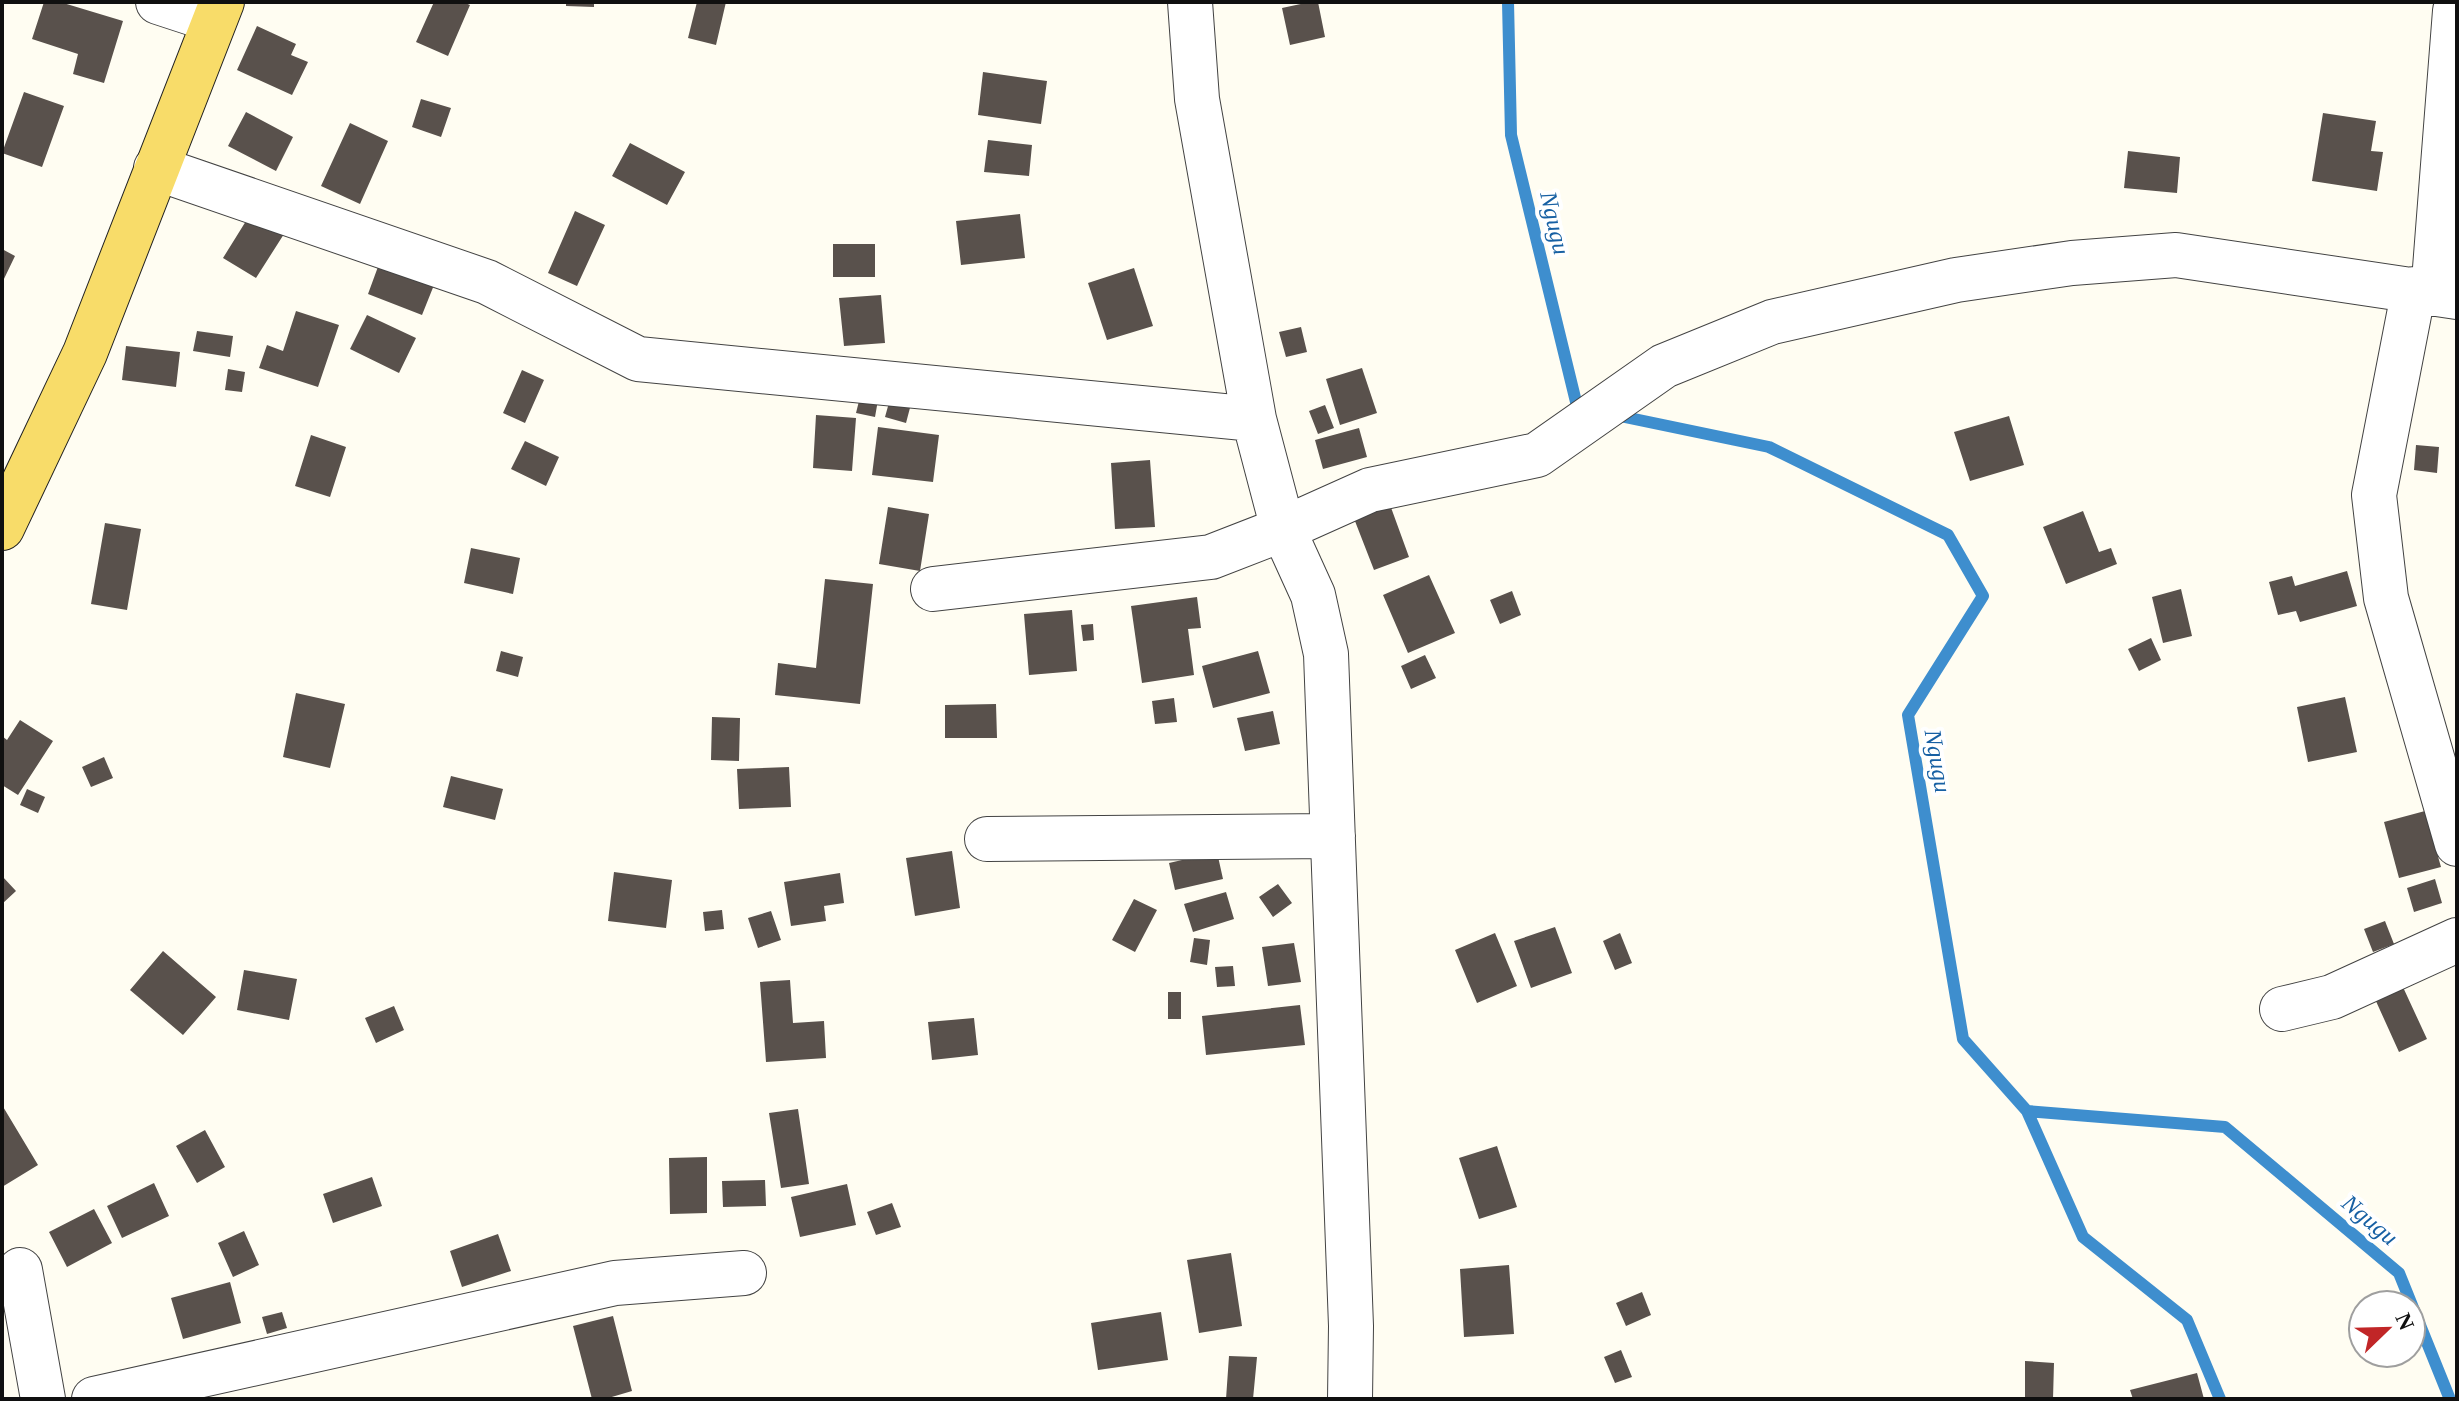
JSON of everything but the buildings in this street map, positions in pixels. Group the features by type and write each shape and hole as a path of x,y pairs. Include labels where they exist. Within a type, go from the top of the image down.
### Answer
{"main road":[{"path":"2,528 85,353 217,11"}],"street":[{"path":"158,2 217,11"},
{"path":"1190,2 1197,99 1254,419 1283,529 1313,595 1326,654 1351,1326 1350,1399"},
{"path":"2455,11 2435,293 2374,495 2386,598 2457,844"},
{"path":"156,168 487,282 638,359 1254,419"},
{"path":"933,589 1211,557 1370,490 1537,455 1664,366 1772,322 1956,280 2072,263 2176,255 2435,293"},
{"path":"987,839 1333,836"},
{"path":"2282,1009 2332,997 2457,940"},
{"path":"20,1270 43,1399"},
{"path":"94,1399 615,1283 744,1273"}],"waterway":[{"name":"Ngugu","path":"1508,2 1511,135 1577,406 1585,408"},
{"name":"Ngugu","path":"1615,415 1769,447 1948,535 1983,596 1908,715 1963,1039 2027,1111 2083,1237 2187,1320 2220,1399"},
{"name":"Ngugu","path":"2027,1111 2225,1127 2399,1273 2448,1399"}]}
